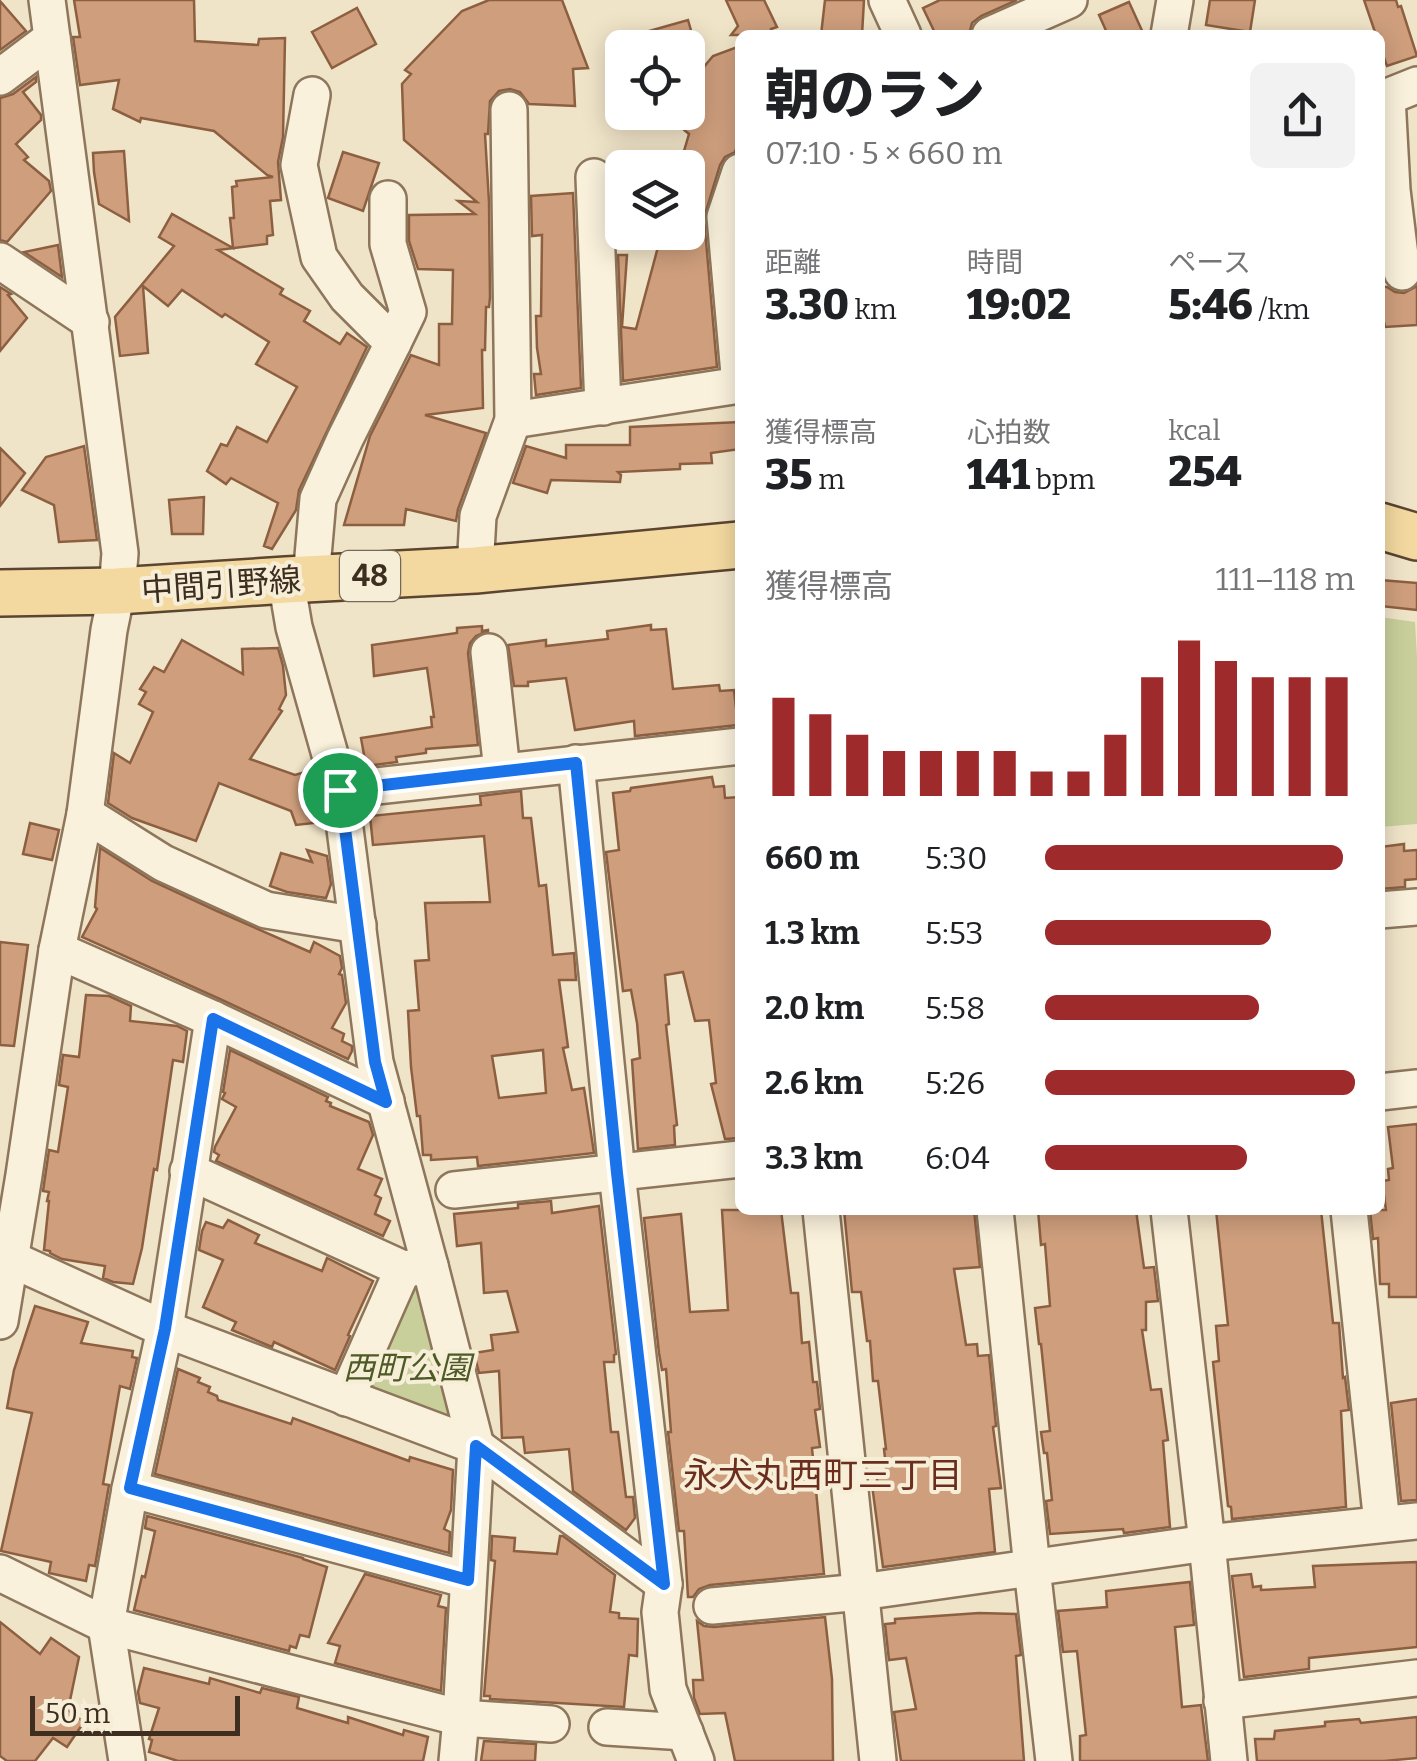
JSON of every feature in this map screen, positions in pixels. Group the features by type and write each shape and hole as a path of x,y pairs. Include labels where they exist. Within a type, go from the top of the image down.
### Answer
{"main road":[{"path":"1385,515 1417,518"},
{"path":"1385,528 1417,538"},
{"name":"中間引野線","path":"0,593 117,591 475,570 735,545"}],"street":[{"path":"0,1321 11,1259 12,1170 85,814 120,553 48,0"},
{"path":"886,0 901,30"},
{"path":"1170,30 1175,0"},
{"path":"1000,30 1058,2"},
{"path":"0,77 52,38"},
{"path":"1402,272 1386,190 1387,97 1417,85"},
{"path":"312,95 299,164 318,257 347,297 393,343"},
{"path":"475,570 478,516 513,420 509,110"},
{"path":"594,177 603,407"},
{"path":"735,188 726,217 735,324"},
{"path":"388,199 388,244 408,312 318,500 299,579 294,627 340,790 375,1062 416,1268 476,1446 457,1761"},
{"path":"0,261 91,322"},
{"path":"513,420 735,385"},
{"path":"489,652 502,771"},
{"path":"340,790 735,747"},
{"path":"576,763 664,1584 660,1612 668,1689 691,1747"},
{"path":"85,814 163,863 266,910 358,924"},
{"path":"1385,909 1417,906"},
{"path":"57,950 386,1102"},
{"path":"127,1761 106,1626 130,1488 165,1329 213,1019"},
{"path":"1385,1091 1417,1088"},
{"path":"454,1190 735,1160"},
{"path":"188,1171 416,1268"},
{"path":"822,1215 878,1761"},
{"path":"996,1215 1054,1761"},
{"path":"1170,1215 1229,1761"},
{"path":"712,1606 861,1592 1208,1543 1400,1522 1350,1215"},
{"path":"11,1259 165,1329 476,1446 664,1584"},
{"path":"346,1398 416,1268"},
{"path":"130,1488 468,1580"},
{"path":"0,1572 106,1626 461,1718 551,1724"},
{"path":"1222,1701 1417,1678"},
{"path":"606,1727 691,1747"}],"green space":[{"path":"1385,618 1415,622 1417,824 1385,827"},
{"name":"西町公園","path":"408,1278 423,1285 454,1424 362,1389"}],"building":[{"path":"74,0 194,0 195,41 258,45 259,39 285,38 283,137 278,162 281,200 270,201 273,235 267,236 267,244 218,250 283,289 280,294 310,311 304,321 340,344 347,333 367,347 299,490 296,510 272,549 264,546 278,503 231,478 226,484 207,471 221,444 227,446 237,427 267,442 297,387 256,364 269,342 182,290 168,306 143,286 148,353 120,356 115,317 174,246 159,237 172,214 233,248 232,187 237,186 236,181 273,177 214,131 141,118 140,122 113,109 119,80 80,85 73,37 80,37"},
{"path":"489,0 562,0 588,68 573,69 575,106 529,104 520,92 510,89 499,91 490,101 485,134 490,297 482,350 483,408 425,415 486,433 456,521 406,509 404,525 344,525 370,436 411,355 439,365 439,324 452,324 453,270 418,269 409,241 409,215 475,214 458,201 477,202 404,140 402,84 411,74 405,70 462,11"},
{"path":"726,0 764,0 777,27 735,30 735,35 731,35 738,26"},
{"path":"825,0 864,0 862,30 822,30"},
{"path":"940,0 1017,0 981,16 970,30 934,30 923,8"},
{"path":"1210,0 1255,0 1250,30 1206,25"},
{"path":"1364,0 1396,0 1417,56 1387,66 1385,30 1374,30"},
{"path":"0,1 26,31 0,50"},
{"path":"1129,2 1142,30 1106,30 1099,15"},
{"path":"357,8 376,44 332,68 312,32"},
{"path":"688,20 691,30 653,30"},
{"path":"735,48 735,152 720,165 705,215 705,150 684,150 689,134 684,130 705,130 705,66 713,56"},
{"path":"36,77 36,82 23,92 41,120 16,144 28,157 24,160 49,181 51,191 7,242 0,240 0,98 13,94"},
{"path":"124,151 129,221 99,204 94,172 93,153"},
{"path":"343,152 379,163 363,211 328,198"},
{"path":"573,193 581,388 536,395 534,374 541,374 536,316 541,316 542,235 532,236 531,196"},
{"path":"705,229 717,367 623,381 618,255 627,255 622,327 636,329 657,250 705,250"},
{"path":"58,245 62,277 24,252"},
{"path":"1417,286 1417,325 1385,327 1385,287 1404,293"},
{"path":"0,287 11,294 8,295 27,318 0,351"},
{"path":"735,422 735,450 711,453 712,463 618,472 620,482 551,480 547,493 513,483 526,446 566,458 566,445 630,445 630,427"},
{"path":"84,446 97,540 59,542 54,505 22,490 46,457"},
{"path":"0,448 25,473 0,506"},
{"path":"204,497 203,534 172,534 169,500"},
{"path":"1385,580 1417,583 1417,610 1385,607"},
{"path":"651,625 651,630 666,629 673,689 719,685 720,691 734,690 735,725 635,736 634,721 575,730 566,678 514,686 508,645 546,640 546,646 608,639 607,631"},
{"path":"482,626 482,631 488,631 476,636 468,653 478,745 426,749 426,753 396,757 397,762 366,766 361,738 432,727 434,717 427,668 374,676 372,645"},
{"path":"182,640 243,674 242,649 278,648 286,695 279,709 282,711 250,759 295,775 312,770 323,822 296,825 291,811 219,783 196,841 132,818 108,803 114,753 130,763 153,712 139,704 146,692 140,689 154,667 164,672"},
{"path":"712,777 714,787 724,786 725,798 735,797 735,1138 725,1139 711,1084 716,1083 709,1020 695,1021 683,972 665,975 677,1125 675,1145 638,1149 632,1060 640,1058 637,1023 631,990 623,991 606,852 619,850 613,793"},
{"path":"521,791 523,818 531,818 539,886 546,885 553,955 574,953 576,980 559,980 568,1047 563,1048 572,1090 584,1088 594,1153 478,1166 477,1157 431,1160 431,1155 423,1155 408,1011 419,1010 415,961 429,960 425,903 490,902 484,836 373,845 370,816 481,805 480,796","holes":["543,1050 546,1093 499,1098 492,1056"]},
{"path":"30,823 59,830 52,860 23,854"},
{"path":"1404,844 1404,851 1417,850 1417,879 1405,880 1405,887 1385,889 1385,846"},
{"path":"100,848 152,881 217,911 310,952 314,942 340,956 339,974 346,1003 332,1028 344,1034 342,1041 352,1046 348,1059 82,937 97,909"},
{"path":"307,850 327,856 331,884 326,898 270,886 281,853 312,862"},
{"path":"0,942 28,945 14,1046 0,1045"},
{"path":"86,995 109,996 131,1006 130,1021 177,1026 187,1031 183,1062 173,1060 157,1170 154,1169 133,1284 103,1278 105,1266 62,1259 44,1250 49,1192 43,1191 49,1150 58,1152 68,1087 59,1085 63,1055 79,1057"},
{"path":"230,1050 328,1097 330,1106 369,1122 373,1135 358,1169 382,1179 375,1195 381,1198 375,1214 390,1221 383,1236 216,1161 219,1155 214,1152 215,1147 236,1107 222,1099"},
{"path":"1417,1124 1417,1297 1389,1297 1389,1284 1380,1284 1378,1238 1373,1239 1371,1215 1385,1215 1386,1210 1385,1181 1389,1180 1388,1169 1393,1168 1388,1127"},
{"path":"551,1201 552,1213 599,1206 616,1354 614,1362 604,1362 611,1432 618,1432 626,1497 633,1497 635,1518 626,1530 573,1491 569,1449 525,1453 523,1437 502,1438 499,1371 479,1373 474,1353 493,1350 491,1335 518,1332 507,1291 484,1293 481,1243 457,1246 454,1214"},
{"path":"722,1210 735,1210 735,1215 782,1215 791,1293 798,1293 802,1343 809,1342 813,1382 817,1382 820,1409 815,1410 820,1447 812,1448 824,1574 710,1585 688,1597 684,1531 679,1531 668,1432 666,1369 662,1370 659,1353 644,1218 681,1214 690,1312 728,1310"},
{"path":"844,1215 975,1215 980,1267 954,1269 966,1345 977,1344 978,1356 989,1355 1001,1488 989,1489 995,1552 883,1567 872,1485 877,1483 877,1477 887,1476 886,1449 861,1292 852,1292"},
{"path":"1038,1215 1137,1215 1144,1268 1154,1267 1158,1301 1146,1302 1146,1330 1142,1330 1151,1390 1161,1389 1168,1440 1163,1441 1170,1527 1124,1533 1123,1529 1050,1534 1046,1501 1052,1500 1041,1432 1050,1431 1035,1308 1050,1306 1045,1244 1041,1245"},
{"path":"1217,1215 1322,1215 1333,1323 1339,1323 1349,1410 1341,1411 1346,1507 1232,1519 1213,1362 1219,1361 1216,1326 1228,1325"},
{"path":"228,1220 259,1235 255,1243 322,1271 327,1258 373,1281 335,1370 274,1342 272,1347 232,1330 236,1322 203,1307 223,1260 199,1250 202,1231 206,1222 223,1228"},
{"path":"35,1306 88,1322 81,1343 133,1351 132,1357 137,1358 130,1389 120,1386 103,1484 109,1485 95,1566 89,1565 86,1581 49,1573 51,1562 1,1551 32,1413 7,1408 14,1370"},
{"path":"178,1369 200,1378 198,1382 210,1387 208,1392 218,1400 291,1424 293,1418 409,1461 410,1457 453,1470 451,1510 444,1529 450,1532 449,1553 155,1474"},
{"path":"1417,1399 1417,1500 1401,1501 1391,1403"},
{"path":"147,1516 327,1567 309,1637 300,1635 296,1648 290,1646 289,1651 134,1610 155,1531 145,1528"},
{"path":"492,1536 515,1538 514,1551 557,1554 563,1536 615,1575 610,1612 619,1613 619,1618 638,1619 637,1656 629,1655 624,1707 484,1696 495,1561 491,1560"},
{"path":"1417,1562 1417,1647 1309,1658 1309,1669 1244,1677 1232,1576 1251,1574 1253,1587 1261,1586 1261,1590 1315,1587 1313,1566"},
{"path":"365,1574 441,1595 438,1606 446,1608 441,1691 335,1663 340,1646 328,1643"},
{"path":"1190,1582 1194,1625 1175,1627 1182,1707 1201,1705 1208,1761 1080,1761 1080,1736 1086,1735 1077,1651 1063,1652 1058,1611 1107,1607 1106,1591"},
{"path":"1016,1614 1024,1761 901,1761 894,1712 916,1709 906,1658 889,1660 885,1624 895,1623 895,1619"},
{"path":"825,1617 832,1679 833,1761 735,1761 725,1713 700,1714 694,1698 693,1680 703,1680 697,1621 714,1627"},
{"path":"0,1622 40,1654 51,1638 79,1657 68,1710 84,1722 67,1747 53,1738 35,1761 7,1761 0,1756"},
{"path":"144,1668 209,1684 210,1678 260,1693 262,1688 299,1697 297,1708 348,1723 348,1717 403,1735 404,1730 428,1737 423,1761 178,1761 149,1752 159,1708 140,1703 138,1692"},
{"path":"1417,1717 1417,1758 1257,1761 1255,1739 1274,1739 1275,1731 1325,1726 1325,1722"},
{"path":"484,1741 536,1744 535,1761 481,1761"}],"district":[{"name":"永犬丸西町三丁目","path":"823,1475"}],"route":[{"path":"576,763 664,1584 476,1446 468,1580 130,1488 165,1329 213,1019 386,1102 375,1062 340,790 576,763"}]}
